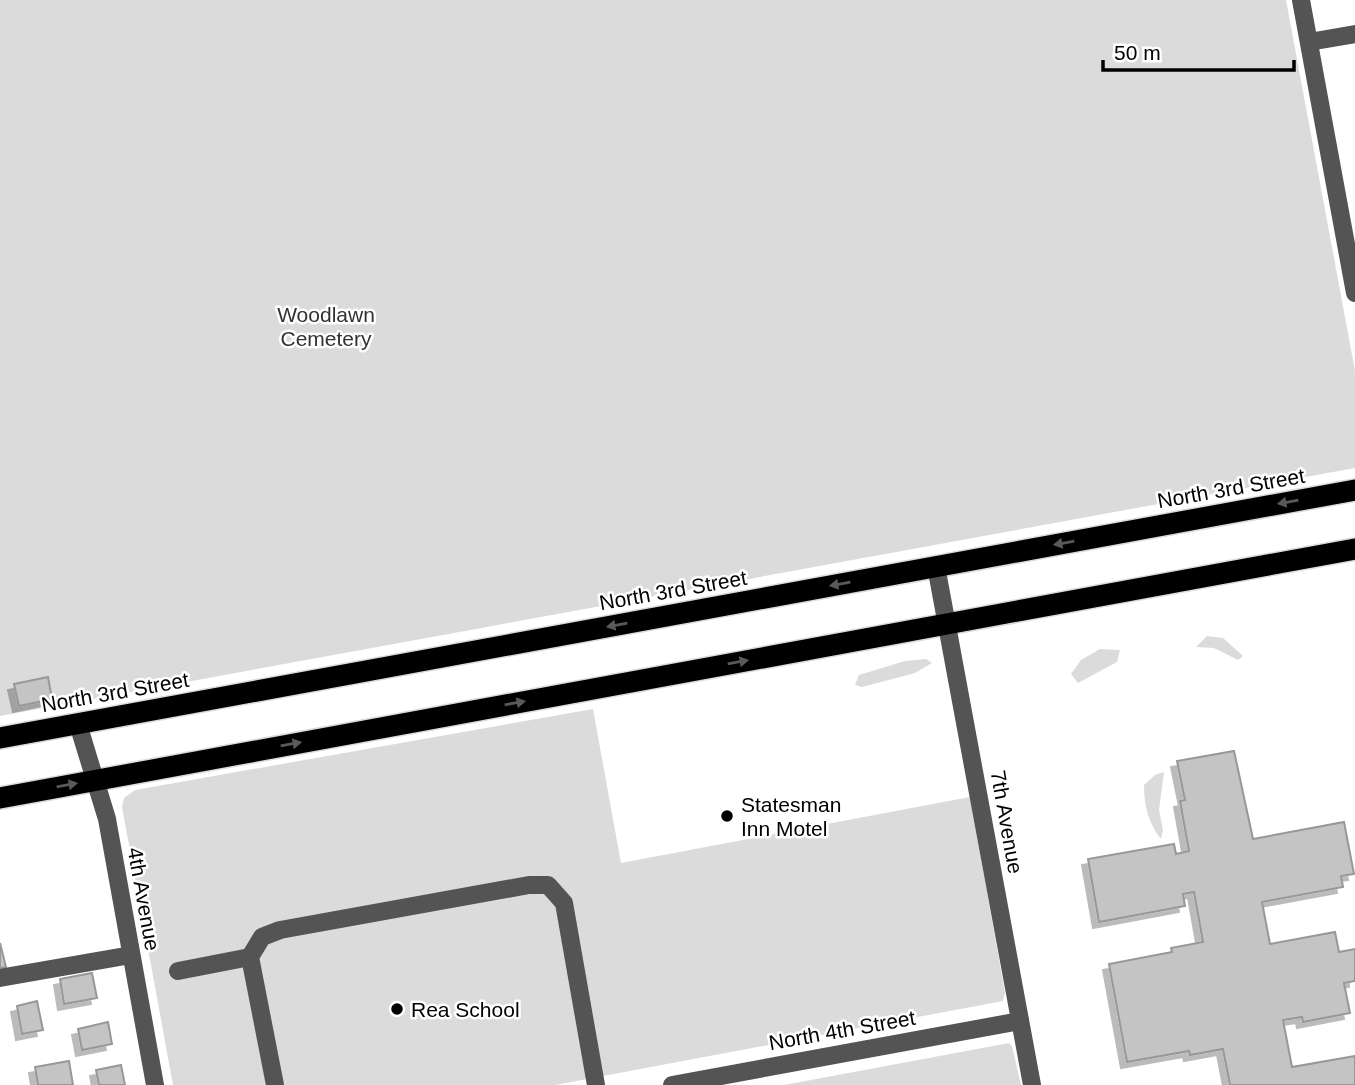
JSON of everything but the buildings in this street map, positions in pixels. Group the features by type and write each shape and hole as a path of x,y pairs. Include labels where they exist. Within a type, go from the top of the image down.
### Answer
{"highway":[{"name":"North 3rd Street","path":"0,738 1355,490"},
{"path":"0,798 1355,549"}],"street":[{"path":"1301,0 1355,293"},
{"path":"1309,42 1355,33"},
{"name":"7th Avenue","path":"936,566 1032,1085"},
{"name":"4th Avenue","path":"78,724 107,819 155,1085"},
{"path":"275,1085 250,957 262,937 281,930 528,885 548,885 564,903 596,1085"},
{"path":"0,978 131,954"},
{"path":"178,971 250,957"},
{"name":"North 4th Street","path":"672,1085 1020,1021"}],"green space":[{"name":"Woodlawn Cemetery","path":"0,0 1286,0 1355,371 1355,468 0,716"},
{"path":"1207,636 1223,638 1243,656 1238,660 1214,648 1196,647"},
{"path":"1100,649 1120,650 1117,662 1078,683 1071,674 1081,660"},
{"path":"926,659 932,663 915,673 862,687 855,685 859,675 905,661"},
{"path":"593,709 621,863 970,797 1005,993 1003,1001 555,1085 173,1085 122,807 124,798 135,790"},
{"path":"1164,772 1159,810 1163,830 1161,839 1148,814 1144,785 1155,775"},
{"path":"1009,1043 1021,1085 784,1085"}],"place":[{"name":"Statesman Inn Motel","path":"727,816"},
{"name":"Rea School","path":"397,1009"}]}
